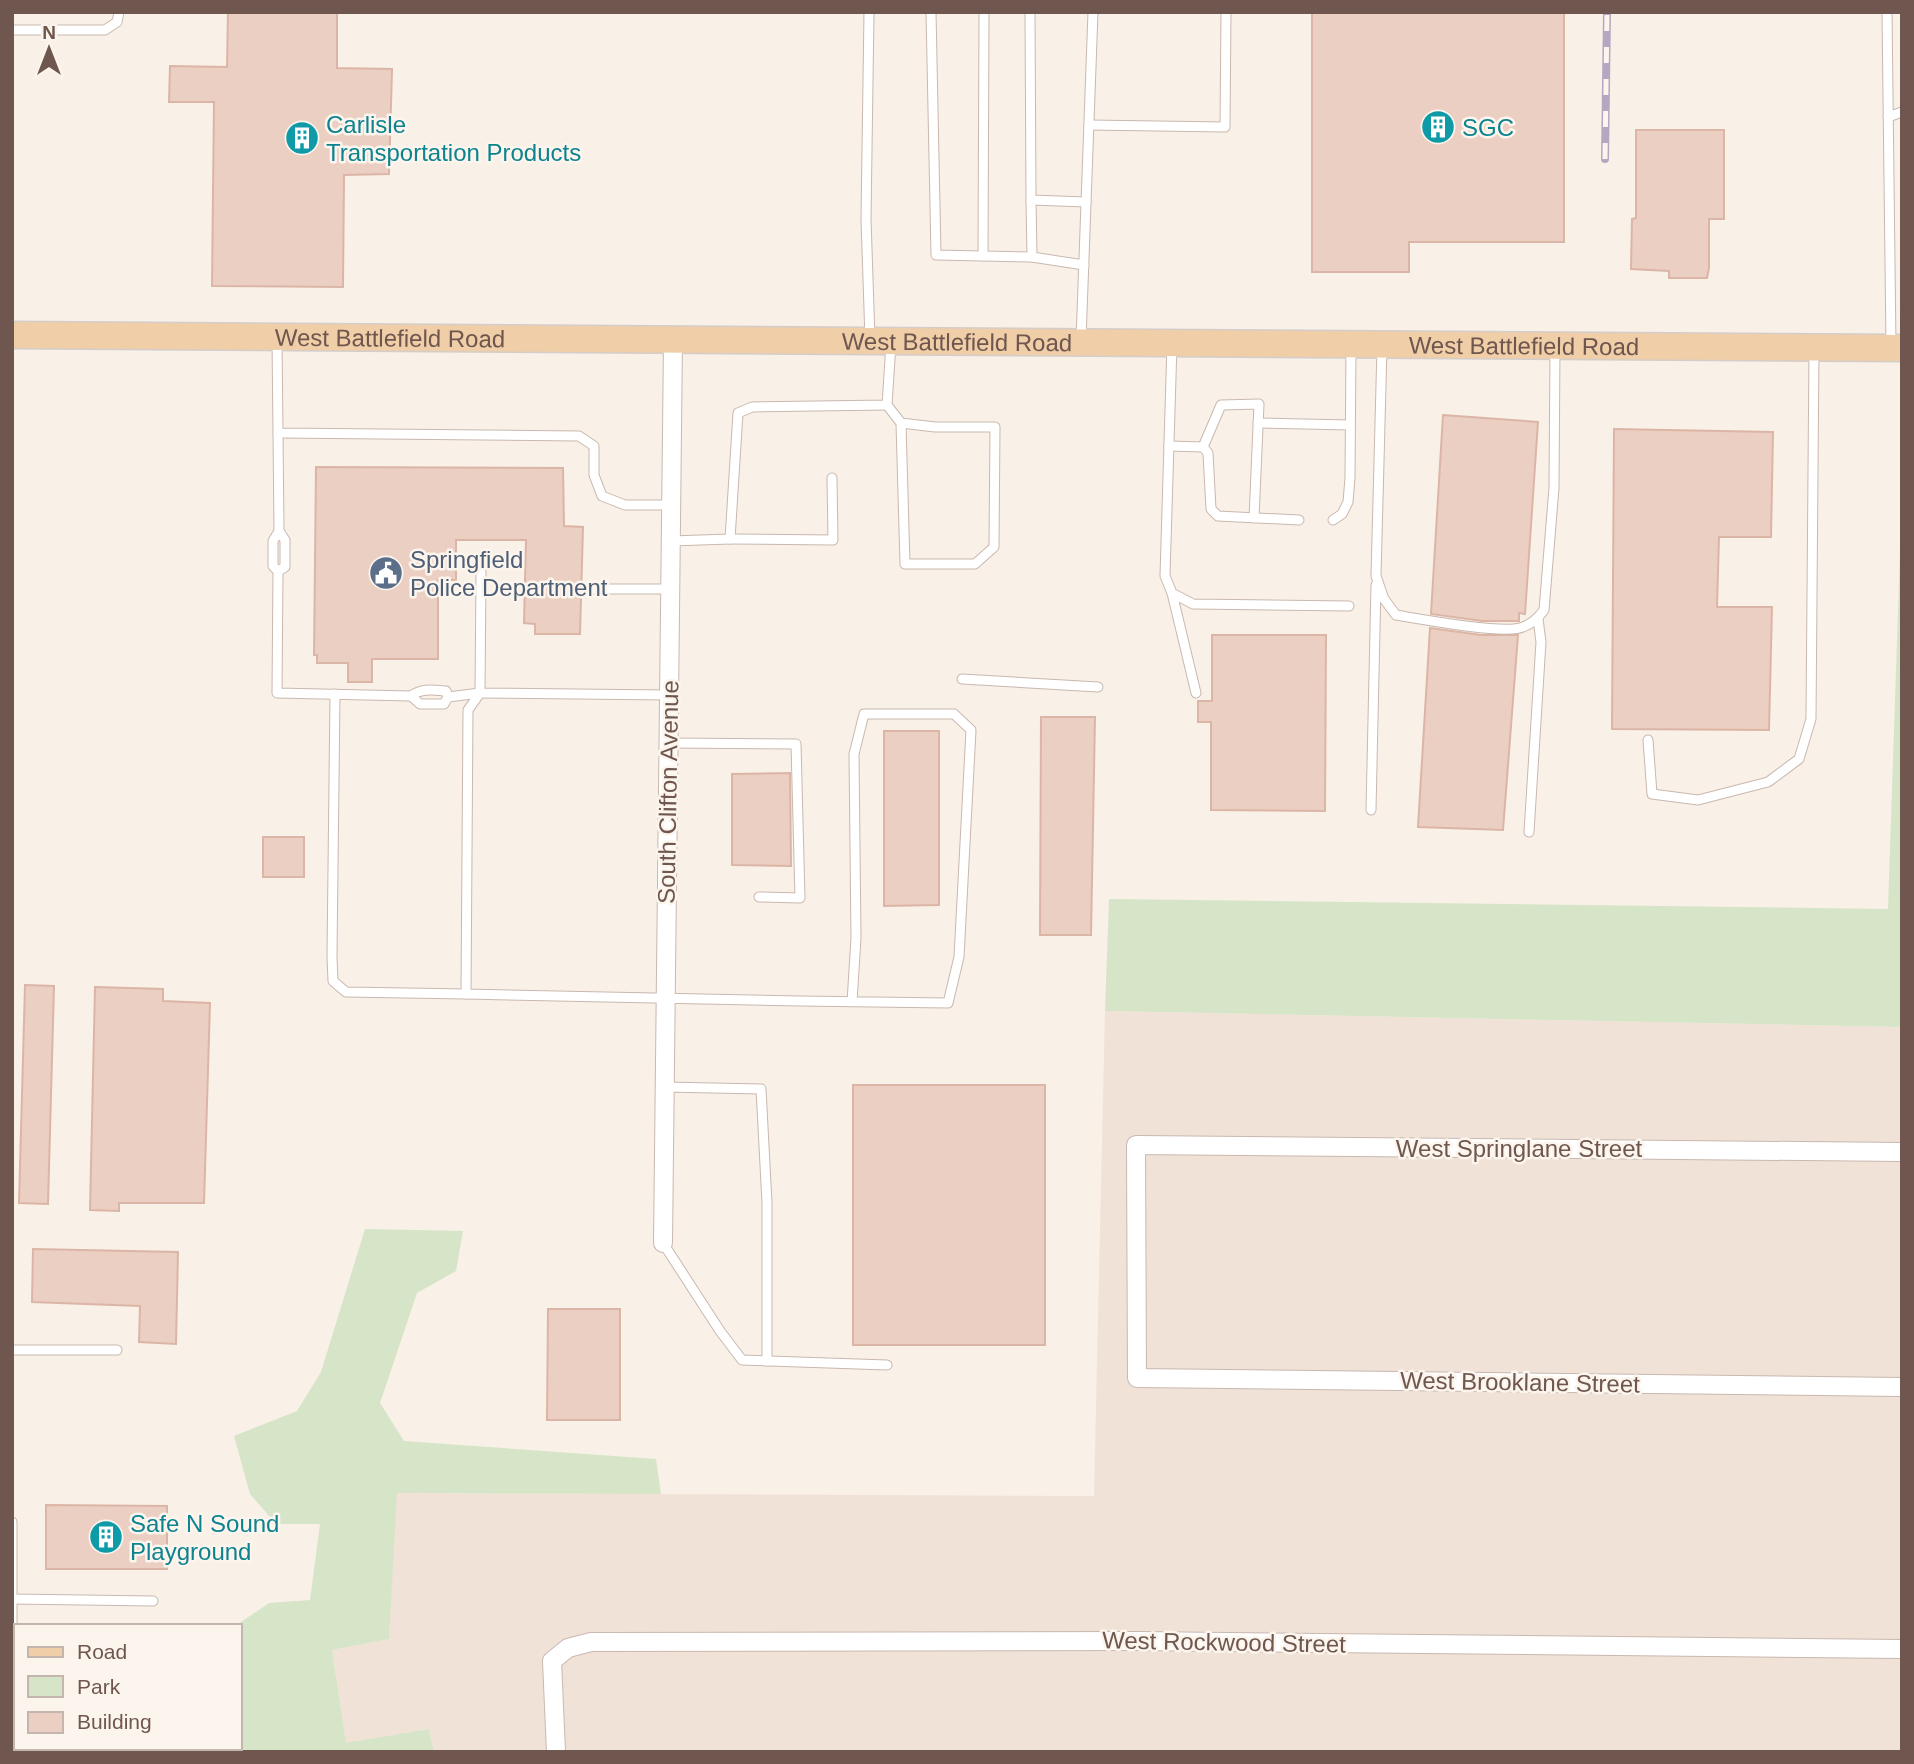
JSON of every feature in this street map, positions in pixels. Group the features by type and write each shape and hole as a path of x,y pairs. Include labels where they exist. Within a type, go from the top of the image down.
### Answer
{"main road":[{"name":"West Battlefield Road","path":"12,335 1897,348"}],"street":[{"name":"South Clifton Avenue","path":"663,1243 673,341"},
{"name":"West Springlane Street","path":"1138,1378 1136,1145 1902,1152"},
{"name":"West Brooklane Street","path":"1138,1378 1902,1387"},
{"name":"West Rockwood Street","path":"556,1752 552,1661 568,1648 591,1642 1152,1641 1902,1649"}],"lane":[{"path":"12,30 105,30 117,22 119,12"},
{"path":"869,12 866,219 887,405 901,423 905,564 975,564 994,547 995,427 934,427 901,423"},
{"path":"931,12 936,255 1032,257 1084,265"},
{"path":"983,256 984,12"},
{"path":"1030,12 1032,257"},
{"path":"1081,342 1093,12"},
{"path":"1089,125 1225,127 1226,12"},
{"path":"1887,12 1888,117 1897,348"},
{"path":"1888,117 1902,112"},
{"path":"1031,200 1086,202"},
{"path":"277,337 279,531 285,540 285,567 278,571 277,693 411,696 419,690 431,690 446,691 448,697 480,693 669,695"},
{"path":"1172,343 1165,576 1172,593 1196,693"},
{"path":"1333,520 1342,514 1348,502 1351,344"},
{"path":"1371,810 1382,344"},
{"path":"1376,576 1384,598 1396,615 1499,629 1521,628 1538,619 1544,610 1554,488 1555,346"},
{"path":"1648,740 1652,794 1686,799 1698,800 1768,782 1799,759 1811,719 1814,348"},
{"path":"1203,447 1221,405 1259,404 1254,518"},
{"path":"730,539 738,413 752,407 887,405"},
{"path":"1258,423 1350,429"},
{"path":"278,433 579,436 594,446 594,475 602,496 625,505 672,505"},
{"path":"1169,446 1203,447 1208,453 1211,509 1219,516 1299,520"},
{"path":"671,541 833,540 832,478"},
{"path":"466,994 468,710 480,693 481,572"},
{"path":"588,589 671,589"},
{"path":"1172,593 1193,604 1349,606"},
{"path":"1529,832 1541,642 1538,619"},
{"path":"962,679 1098,687"},
{"path":"335,694 332,957 333,981 346,992 852,1002 948,1003 959,957 971,730 954,714 864,714 854,754 856,938 852,1002"},
{"path":"669,743 796,744 800,898 759,897"},
{"path":"665,1087 761,1089 767,1203 767,1361"},
{"path":"663,1243 742,1360 887,1365"},
{"path":"12,1350 117,1350"},
{"path":"12,1522 14,1712"},
{"path":"13,1599 153,1601"}],"shaded area":[{"path":"1105,1011 1902,1027 1902,1752 434,1752 429,1729 346,1744 332,1650 389,1639 396,1493 1094,1496"}],"green space":[{"path":"1902,491 1902,1027 1105,1011 1109,899 1888,909"},
{"path":"365,1229 463,1231 456,1271 417,1293 380,1403 404,1441 656,1459 661,1494 397,1493 389,1639 332,1650 346,1743 429,1729 434,1752 219,1752 242,1750 242,1624 238,1624 269,1603 310,1600 320,1524 276,1524 250,1494 234,1436 297,1411 321,1372"}],"building":[{"name":"Carlisle Transportation Products","path":"228,12 337,12 337,68 392,69 389,174 344,175 343,287 212,286 214,102 169,102 170,66 227,67"},
{"name":"SGC","path":"1312,12 1564,12 1564,242 1409,242 1409,272 1312,272"},
{"path":"1636,130 1724,130 1724,219 1709,219 1707,278 1669,278 1669,271 1631,269 1632,219 1636,218"},
{"path":"1443,415 1538,422 1525,614 1519,613 1519,621 1482,621 1431,614"},
{"path":"1614,429 1773,432 1771,537 1719,537 1717,607 1772,607 1769,730 1612,729"},
{"name":"Springfield Police Department","path":"316,467 563,468 564,526 583,527 580,634 535,634 535,624 524,623 526,540 456,540 456,580 438,580 438,659 372,659 372,682 348,682 348,663 317,663 317,655 314,655"},
{"path":"1430,628 1481,635 1518,635 1503,830 1418,827"},
{"path":"1212,635 1326,635 1325,811 1211,810 1211,722 1198,722 1198,701 1212,701"},
{"path":"1041,717 1095,717 1091,935 1040,935"},
{"path":"884,731 939,731 939,905 884,906"},
{"path":"790,773 791,866 732,865 732,774"},
{"path":"263,837 304,837 304,877 263,877"},
{"path":"25,985 54,986 48,1204 19,1203"},
{"path":"95,987 163,989 163,1001 210,1003 204,1203 119,1203 119,1211 90,1210"},
{"path":"853,1085 1045,1085 1045,1345 853,1345"},
{"path":"33,1249 178,1252 176,1344 139,1342 140,1306 32,1302"},
{"path":"548,1309 620,1309 620,1420 547,1420"},
{"name":"Safe N Sound Playground","path":"46,1505 167,1506 167,1569 46,1569"}],"railway":[{"path":"1605,159 1607,12"}],"place":[{"name":"SGC","path":"1438,127"},
{"name":"Carlisle Transportation Products","path":"302,138"},
{"name":"Springfield Police Department","path":"386,573"},
{"name":"Safe N Sound Playground","path":"106,1537"}]}
